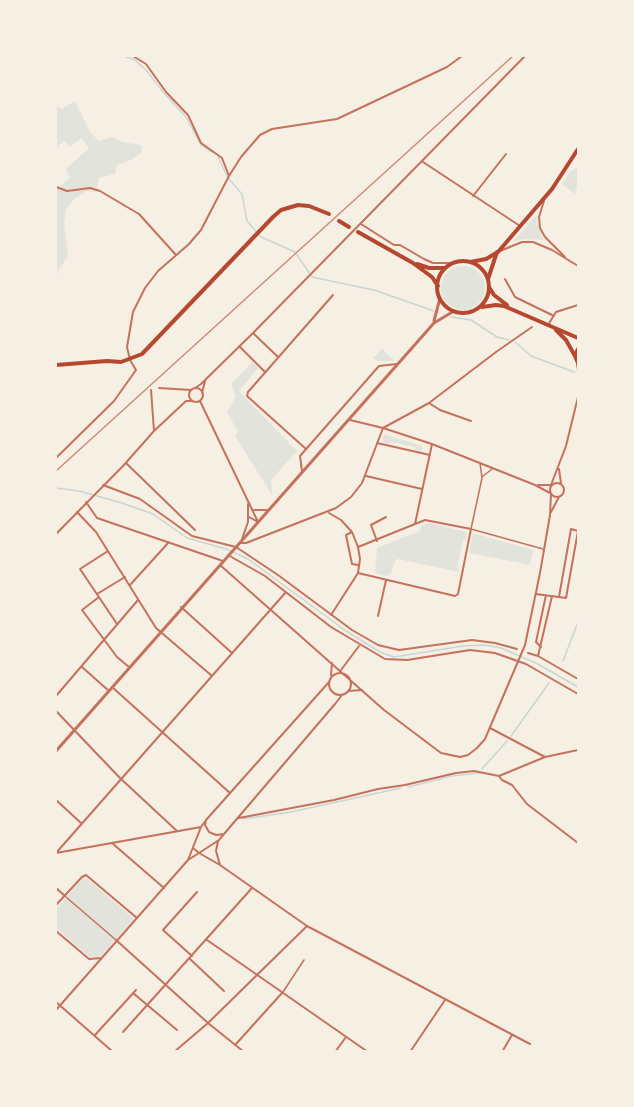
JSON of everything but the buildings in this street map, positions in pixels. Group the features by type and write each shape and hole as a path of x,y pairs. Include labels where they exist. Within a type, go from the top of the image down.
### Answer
{"main road":[{"path":"414,263 429,268 446,268 455,263 486,259 498,252 545,197 575,158 579,148"},
{"path":"56,365 130,360 142,354 281,210 298,205 309,206 329,214"},
{"path":"339,220 349,227"},
{"path":"358,232 414,263 432,277 438,286"},
{"path":"488,279 498,252"},
{"path":"470,262 481,268 488,279 487,298 479,308"},
{"path":"446,268 438,286 440,298 448,308 467,313 496,304 579,338"},
{"path":"489,286 494,295 512,309"},
{"path":"553,328 566,340 576,359"},
{"path":"576,359 579,349"}],"street":[{"path":"133,56 146,64 166,92 188,115 201,143 222,158 229,176"},
{"path":"56,458 114,401 136,370 130,360 127,347 133,312 147,284 201,230 229,176 241,157 260,135 266,130 337,119 447,67 462,56"},
{"path":"159,388 190,390 207,379 525,56"},
{"path":"473,196 506,154"},
{"path":"423,162 520,226"},
{"path":"56,187 67,191 90,188 100,191 139,214 176,256"},
{"path":"545,197 539,218 540,228 545,237 569,260"},
{"path":"360,224 394,245 400,245 423,259 433,263 455,263"},
{"path":"498,252 522,242 533,242 578,265"},
{"path":"505,279 515,297 552,315"},
{"path":"306,449 247,396 265,372 333,295"},
{"path":"434,323 440,298"},
{"path":"548,325 552,315 563,308 579,305"},
{"path":"243,542 302,471 434,323 454,311"},
{"path":"56,750 236,547 243,542 328,512 351,497 365,476 383,428 429,403 532,327"},
{"path":"253,333 278,357"},
{"path":"239,346 265,372"},
{"path":"576,359 579,370"},
{"path":"302,471 300,456 379,366 397,364"},
{"path":"196,401 207,379"},
{"path":"195,388 202,393"},
{"path":"151,390 154,430"},
{"path":"190,390 189,396 203,410 258,522"},
{"path":"87,501 97,518 221,562 362,690 427,744 452,757 468,755 477,748 490,728 525,645 550,515 551,485 559,466 579,396"},
{"path":"56,534 126,463 154,430 186,401 196,401"},
{"path":"429,403 440,411 471,421"},
{"path":"355,411 357,420"},
{"path":"347,420 357,420 432,444 535,485 559,497"},
{"path":"377,443 430,455"},
{"path":"415,525 432,444"},
{"path":"126,463 195,530"},
{"path":"358,573 455,596 458,594 482,478 480,463"},
{"path":"550,515 564,491 559,466"},
{"path":"482,478 494,468"},
{"path":"365,476 422,489"},
{"path":"535,485 561,483"},
{"path":"103,485 140,499 192,536 236,547 331,615 378,645 399,650 472,640 517,649"},
{"path":"244,553 243,542 249,517 248,501"},
{"path":"336,508 337,517"},
{"path":"253,510 262,512 269,510"},
{"path":"77,512 96,531 160,631 212,676"},
{"path":"328,512 337,517 352,532 358,547 359,565 358,573 331,615"},
{"path":"249,517 258,522"},
{"path":"376,541 371,525 386,517"},
{"path":"358,547 424,520 544,549"},
{"path":"536,594 566,598 578,531 571,529 559,597"},
{"path":"352,532 346,535 351,562 359,565"},
{"path":"245,538 253,540"},
{"path":"130,585 169,542"},
{"path":"109,551 80,569 117,624"},
{"path":"228,555 253,568 323,622 385,659 395,661 470,650 495,653 519,661 579,694"},
{"path":"125,577 82,610 117,657 129,667"},
{"path":"378,616 386,580"},
{"path":"56,853 286,592"},
{"path":"541,648 536,642 546,595"},
{"path":"538,656 552,596"},
{"path":"56,696 138,599"},
{"path":"181,607 232,653"},
{"path":"340,670 359,645"},
{"path":"528,653 538,656 579,679"},
{"path":"332,663 329,680 332,692 342,695"},
{"path":"81,666 163,732 230,793"},
{"path":"188,860 206,820 329,680 339,673 346,675 350,681 348,691"},
{"path":"56,1010 188,860 225,834 342,695 348,691 362,690"},
{"path":"56,711 120,778 177,831"},
{"path":"490,728 544,757"},
{"path":"239,818 456,773 474,771 500,776 544,757 579,750"},
{"path":"500,776 502,780 512,785 527,804 579,843"},
{"path":"56,800 81,823"},
{"path":"206,820 205,825 209,832 216,835 225,834"},
{"path":"56,853 201,827"},
{"path":"219,840 216,850 220,865"},
{"path":"112,843 164,888"},
{"path":"193,848 307,926 530,1044"},
{"path":"56,905 82,877 87,875 137,918"},
{"path":"56,888 208,1023 244,1052"},
{"path":"123,1032 252,888"},
{"path":"197,892 163,930 225,991"},
{"path":"175,1051 208,1023 307,926"},
{"path":"56,932 89,959 102,958"},
{"path":"207,940 368,1052"},
{"path":"236,1044 282,993 304,960"},
{"path":"95,1035 134,992 177,1030"},
{"path":"410,1052 445,1000"},
{"path":"56,1002 113,1052"},
{"path":"502,1052 512,1035"},
{"path":"335,1052 346,1037"}],"shaded area":[{"path":"75,101 90,132 99,141 112,137 122,142 141,145 142,152 131,160 117,165 115,174 99,178 96,192 87,191 75,198 66,209 64,224 68,256 59,269 56,279 56,184 60,186 70,178 66,169 89,148 81,138 70,147 64,140 56,150 56,105 61,109"},
{"path":"578,167 578,185 575,194 562,184 570,172"},
{"path":"538,214 537,221 543,240 513,241"},
{"path":"463,266 478,273 485,288 478,303 463,310 448,303 441,288 448,273"},
{"path":"382,348 394,361 377,361 371,356 374,357"},
{"path":"252,362 258,368 239,391 297,451 271,480 272,495 235,436 238,432 227,412 236,396 231,384"},
{"path":"384,434 422,446 422,451 415,450 415,447 391,442 390,444 384,443 382,440"},
{"path":"429,523 467,532 457,568 459,572 398,559 390,575 375,573 377,548 420,531 421,526"},
{"path":"473,533 533,550 530,565 469,553"},
{"path":"83,878 88,879 134,919 100,957 89,957 56,928 56,909"}],"waterway":[{"path":"124,56 135,60 146,70 186,117 201,145 212,152"},
{"path":"218,157 228,178 242,194 247,221 261,237 295,252 312,277 374,290 434,311"},
{"path":"451,317 471,320 497,337 509,340"},
{"path":"515,342 531,356 574,372"},
{"path":"56,488 79,491 153,514 187,538 226,549 248,559 346,631 380,652 394,657 463,646 485,645 501,648 536,663 578,687"},
{"path":"563,661 578,622"},
{"path":"511,736 549,683"},
{"path":"482,769 507,741"},
{"path":"408,787 452,776 479,773"},
{"path":"243,819 291,812 401,788"}],"railway":[{"path":"56,471 513,56"}]}
